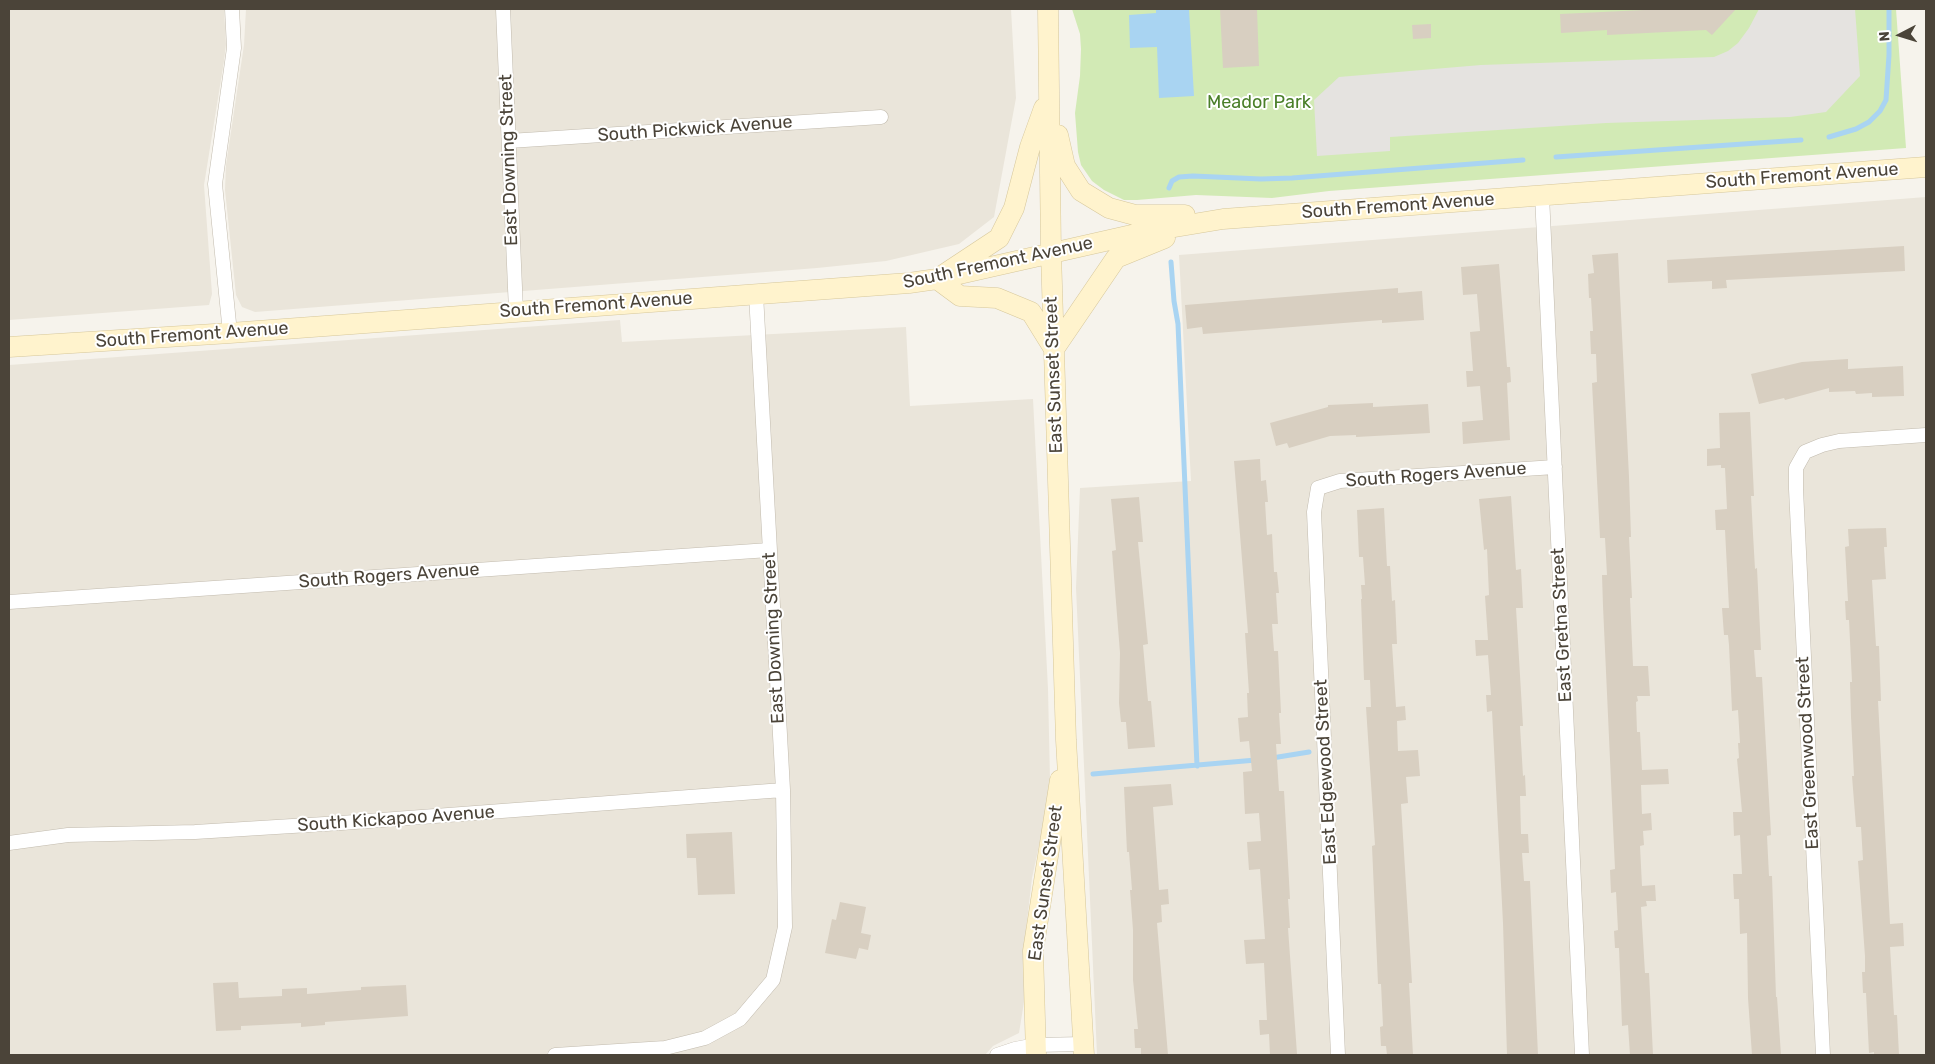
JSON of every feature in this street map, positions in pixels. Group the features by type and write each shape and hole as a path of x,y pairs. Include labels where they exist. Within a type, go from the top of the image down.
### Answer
{"main road":[{"name":"East Sunset Street","path":"1048,9 1050,253 1066,740 1084,1049"},
{"path":"1049,94 1065,166 1081,191 1109,208 1135,215 1190,215 1211,220"},
{"path":"1049,94 1030,147 1014,208 999,238 938,279 960,296 997,298 1031,312 1054,349 1116,258 1153,242 1202,227 1211,220"},
{"name":"South Fremont Avenue","path":"9,347 878,286 938,279 1145,232 1211,220 1926,168"},
{"name":"East Sunset Street","path":"1036,1050 1033,951 1066,740"}],"street":[{"path":"230,332 215,184 234,48 232,9"},
{"name":"East Downing Street","path":"503,9 516,311"},
{"name":"South Pickwick Avenue","path":"509,142 881,117"},
{"name":"East Gretna Street","path":"1542,195 1582,1055"},
{"name":"East Downing Street","path":"555,1055 665,1048 705,1038 740,1018 773,980 785,927 783,790 756,294"},
{"name":"East Greenwood Street","path":"1823,1055 1796,468 1805,452 1839,440 1926,435"},
{"name":"South Rogers Avenue","path":"1318,488 1340,481 1555,467"},
{"name":"East Edgewood Street","path":"1318,488 1314,512 1338,1055"},
{"name":"South Rogers Avenue","path":"9,602 769,550"},
{"name":"South Kickapoo Avenue","path":"9,843 68,835 194,832 341,823 783,790"},
{"path":"997,1055 1015,1049 1084,1049"}],"shaded area":[{"path":"9,9 224,9 226,44 204,185 212,294 209,305 9,320"},
{"path":"246,9 1011,9 1016,98 994,217 959,244 886,261 255,312 242,307 236,295 225,190 226,165 244,45"},
{"path":"1759,9 1855,9 1860,76 1826,112 1790,117 1606,123 1390,137 1390,151 1317,156 1314,100 1339,77 1481,65 1714,57 1728,51 1738,43"},
{"path":"1926,197 1926,1055 1097,1055 1076,588 1080,488 1191,481 1179,255"},
{"path":"620,320 622,342 906,327 910,406 1033,399 1048,689 1050,780 1043,827 1032,878 1026,930 1024,1002 1019,1033 993,1046 985,1055 9,1055 9,365"}],"green space":[{"name":"Meador Park","path":"1072,9 1896,9 1906,148 1329,191 1272,198 1196,195 1124,200 1104,190 1092,181 1081,165 1075,113 1080,76 1081,49 1080,34"}],"water":[{"path":"1156,9 1189,9 1194,96 1159,98 1157,47 1130,48 1129,15 1156,13"}],"building":[{"path":"1220,9 1257,9 1259,66 1223,68"},
{"path":"1665,9 1736,9 1712,35 1706,30 1607,35 1607,30 1561,33 1560,14"},
{"path":"1431,24 1431,38 1413,39 1412,25"},
{"path":"1904,246 1905,271 1726,280 1727,288 1712,289 1712,281 1668,283 1667,260"},
{"path":"1618,253 1629,477 1632,598 1630,598 1633,666 1648,666 1650,696 1637,696 1637,732 1640,732 1642,770 1668,769 1669,784 1641,785 1642,814 1651,813 1652,830 1643,831 1644,845 1640,846 1642,886 1655,885 1656,901 1646,901 1647,906 1641,907 1645,973 1649,973 1653,1055 1630,1055 1628,1025 1622,1026 1619,948 1615,948 1614,931 1618,930 1616,892 1611,893 1610,870 1615,869 1602,575 1607,575 1605,538 1600,538 1592,383 1597,382 1596,354 1591,354 1590,331 1593,331 1588,274 1594,273 1592,255"},
{"path":"1499,264 1507,367 1510,367 1511,382 1507,383 1510,440 1463,444 1462,422 1483,420 1480,386 1467,387 1466,371 1473,371 1470,332 1480,331 1477,294 1463,295 1461,267"},
{"path":"1398,288 1398,293 1422,291 1424,320 1382,323 1382,320 1203,334 1202,327 1187,329 1185,305"},
{"path":"1848,359 1848,369 1903,366 1904,396 1872,397 1872,393 1856,394 1855,391 1829,392 1829,388 1785,400 1784,398 1759,404 1751,374 1802,362"},
{"path":"1373,403 1373,407 1428,404 1430,433 1356,437 1356,435 1330,436 1289,448 1287,443 1276,446 1270,423 1328,407 1328,405"},
{"path":"1750,412 1754,496 1751,496 1761,650 1754,650 1756,677 1762,677 1771,835 1767,836 1769,876 1772,876 1776,997 1781,1055 1752,1055 1748,998 1747,933 1740,934 1739,899 1734,899 1733,874 1742,874 1740,835 1734,836 1733,812 1742,812 1737,759 1739,758 1738,743 1740,743 1738,710 1732,711 1729,645 1728,635 1724,635 1722,608 1729,608 1725,530 1716,530 1715,510 1727,509 1725,468 1721,468 1721,465 1707,466 1707,449 1720,448 1719,413"},
{"path":"1260,459 1261,481 1266,480 1268,502 1265,502 1267,535 1272,534 1274,572 1277,572 1279,593 1276,593 1278,624 1272,624 1274,651 1278,651 1281,713 1279,713 1281,744 1276,744 1279,791 1284,791 1290,899 1288,899 1290,928 1288,928 1297,1054 1275,1055 1270,1055 1269,1034 1260,1035 1259,1020 1267,1020 1264,963 1246,964 1244,940 1265,939 1260,869 1249,870 1247,842 1261,841 1259,813 1245,814 1243,772 1252,771 1249,741 1240,742 1238,718 1248,717 1247,693 1249,693 1245,633 1248,633 1234,461"},
{"path":"1511,496 1516,570 1521,569 1523,608 1516,608 1523,726 1520,726 1526,796 1520,796 1521,834 1528,834 1529,853 1522,853 1524,881 1530,881 1538,1055 1507,1055 1503,923 1492,711 1487,712 1486,695 1491,695 1488,655 1476,656 1475,640 1488,640 1485,596 1489,595 1487,549 1484,550 1479,499"},
{"path":"1139,497 1143,542 1138,542 1148,644 1143,645 1148,701 1151,701 1155,747 1128,749 1126,722 1121,722 1119,703 1120,653 1112,551 1116,550 1111,499"},
{"path":"1384,508 1387,566 1390,566 1392,601 1395,600 1397,644 1392,644 1396,707 1405,706 1406,720 1397,721 1398,751 1418,750 1420,776 1406,777 1408,803 1401,804 1412,983 1409,983 1413,1055 1387,1055 1386,1046 1381,1046 1380,1027 1383,1026 1381,984 1378,984 1372,846 1375,845 1366,707 1371,707 1370,680 1364,680 1361,585 1365,585 1363,557 1359,557 1357,510"},
{"path":"1886,528 1887,547 1884,547 1886,579 1872,580 1876,646 1879,646 1881,701 1878,701 1890,924 1903,923 1904,946 1890,947 1894,1015 1897,1015 1899,1055 1874,1055 1874,1052 1869,1053 1866,993 1863,993 1862,972 1865,972 1865,956 1858,861 1863,860 1861,827 1856,827 1852,776 1854,776 1850,682 1852,682 1849,620 1846,620 1845,601 1848,601 1845,547 1849,546 1848,529"},
{"path":"1171,784 1173,805 1153,807 1159,890 1168,889 1169,904 1161,905 1162,922 1157,923 1168,1055 1141,1055 1141,1048 1135,1048 1134,1029 1138,1029 1133,980 1133,930 1130,890 1132,890 1129,852 1127,852 1124,787"},
{"path":"732,832 735,894 698,895 696,858 687,858 686,834"},
{"path":"840,902 866,907 861,933 871,935 868,950 859,948 856,959 825,953 832,919 836,920"},
{"path":"238,982 239,998 282,996 282,989 307,988 307,994 361,990 361,987 406,985 408,1016 325,1022 325,1025 301,1027 301,1023 241,1026 241,1030 216,1031 213,983"}],"waterway":[{"path":"1829,137 1856,129 1869,122 1880,111 1886,100 1889,55 1889,9"},
{"path":"1556,157 1801,140"},
{"path":"1169,188 1172,181 1179,177 1292,178 1523,160"},
{"path":"1171,262 1178,324 1197,766"},
{"path":"1272,758 1309,752"},
{"path":"1093,774 1256,760"}]}
